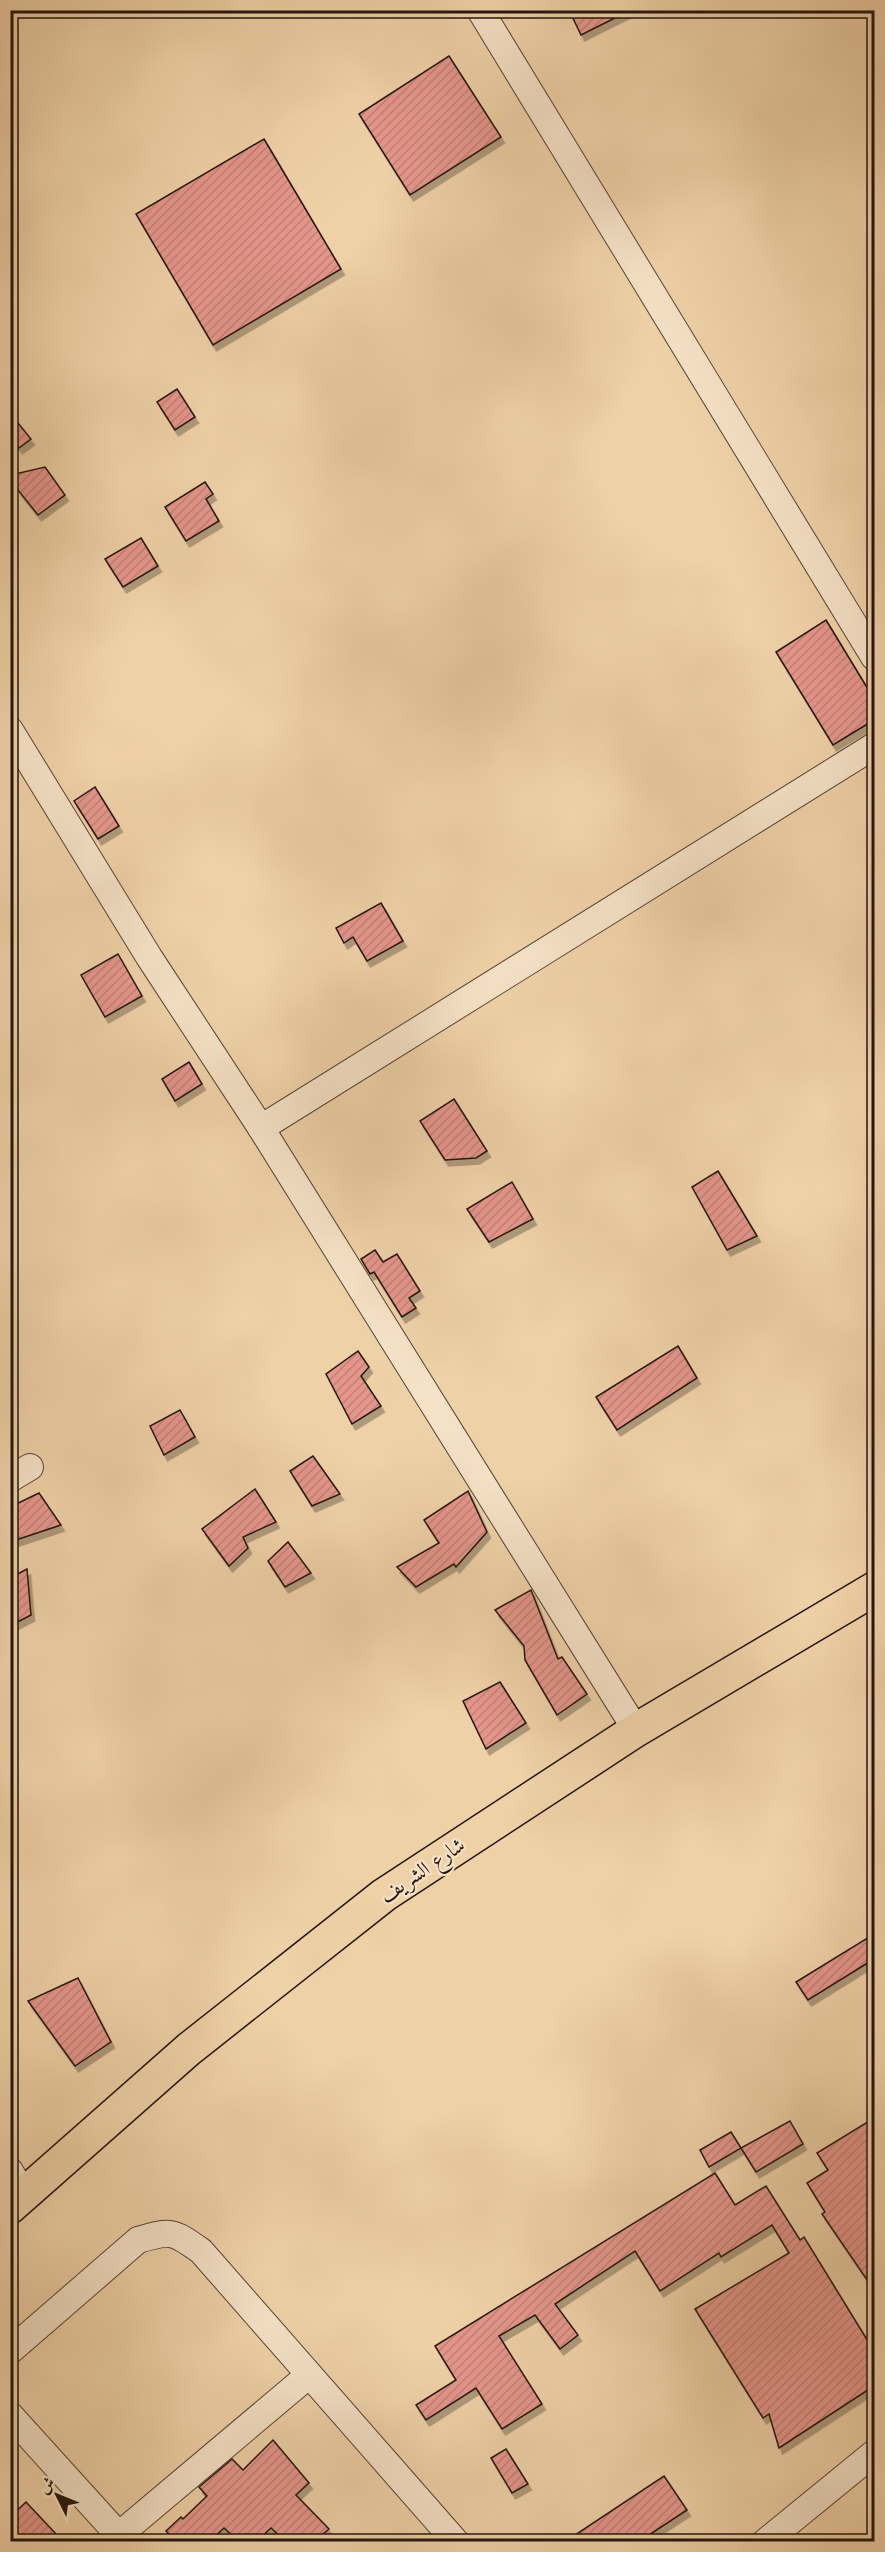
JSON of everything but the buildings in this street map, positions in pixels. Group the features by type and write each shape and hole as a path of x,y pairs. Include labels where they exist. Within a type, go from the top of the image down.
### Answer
{"main road":[{"name":"شارع الشريف","path":"15,2191 189,2049 384,1895 636,1730 874,1589"}],"street":[{"path":"491,14 874,657"},
{"path":"10,730 149,957 261,1128 636,1730"},
{"path":"261,1128 874,746"},
{"path":"10,2351 138,2240 160,2234 177,2234 201,2251 456,2541"},
{"path":"10,2415 122,2538 309,2375"},
{"path":"765,2541 874,2453"}]}
